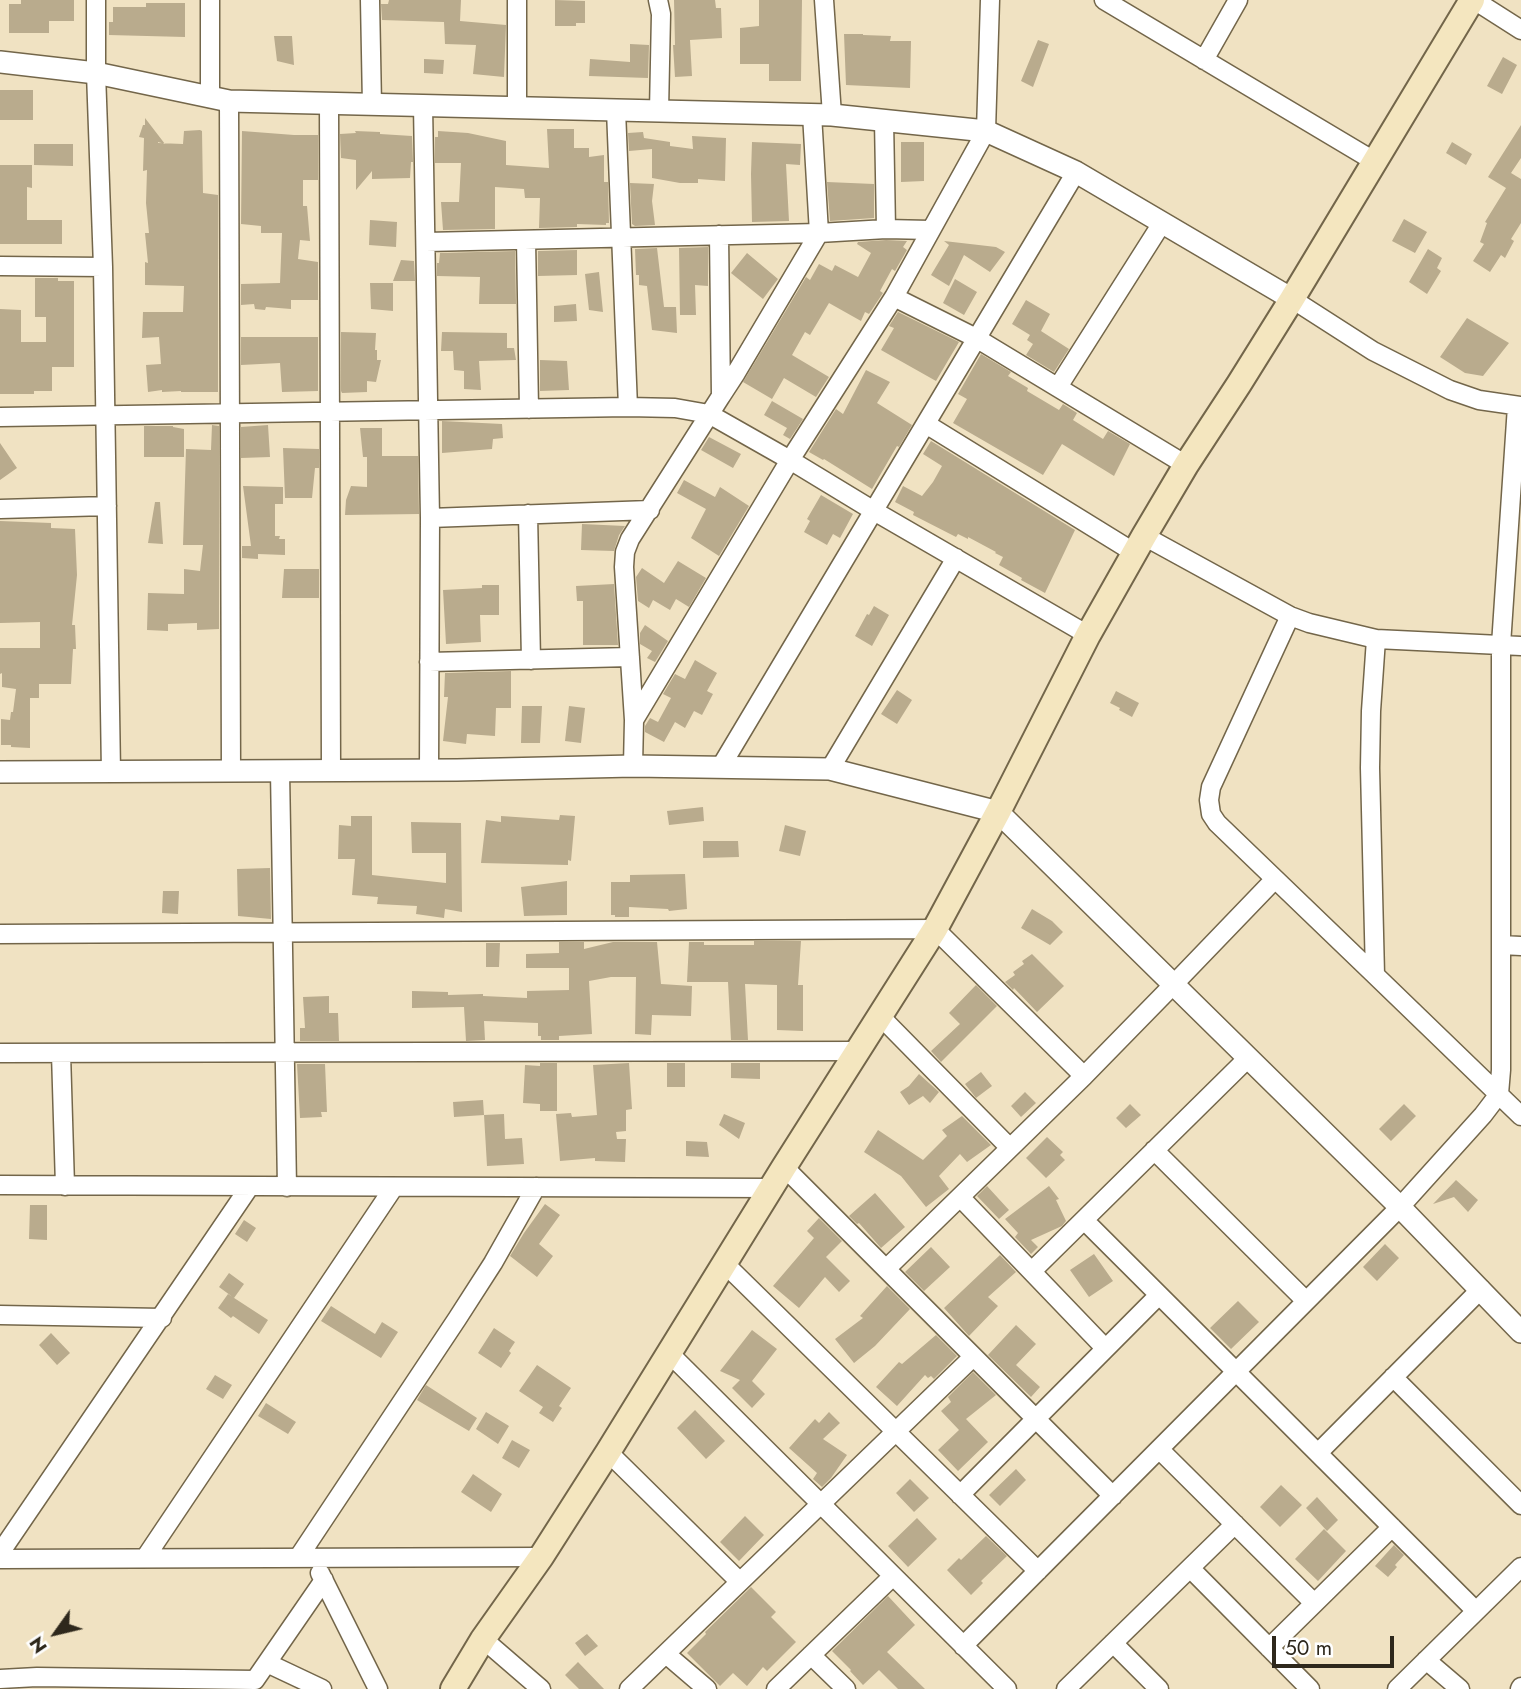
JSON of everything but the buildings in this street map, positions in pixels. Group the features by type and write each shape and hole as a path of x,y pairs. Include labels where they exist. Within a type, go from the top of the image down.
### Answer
{"main road":[{"path":"453,1689 608,1452 934,929 999,813 1088,635 1139,544 1186,465 1240,384 1473,0"}],"street":[{"path":"96,0 111,772"},
{"path":"210,0 220,100 229,415 231,771"},
{"path":"370,0 372,104"},
{"path":"517,0 517,108"},
{"path":"658,0 661,14 659,111"},
{"path":"633,766 634,720 625,552 630,539 743,362 819,233 824,0"},
{"path":"634,720 790,460 894,297 986,131 990,0"},
{"path":"1104,0 1374,161"},
{"path":"1205,60 1238,0"},
{"path":"1473,0 1521,30"},
{"path":"0,62 96,73 220,100 822,114 986,131 1076,172 1292,299 1373,351 1450,390 1479,400 1519,406 1501,645 1499,1094 1400,1207 963,1646"},
{"path":"329,103 331,771"},
{"path":"423,106 430,518 429,770"},
{"path":"616,110 628,407"},
{"path":"884,120 886,229"},
{"path":"720,768 1076,172"},
{"path":"1058,387 1161,223"},
{"path":"426,242 930,230"},
{"path":"719,235 721,396"},
{"path":"526,240 529,409"},
{"path":"0,266 103,267"},
{"path":"894,297 976,338 1186,465"},
{"path":"0,417 628,407 675,408 709,414 1088,635"},
{"path":"926,424 1139,544 1290,616 1376,639 1521,646"},
{"path":"0,509 107,506"},
{"path":"430,518 650,510"},
{"path":"528,514 531,660"},
{"path":"830,769 956,558"},
{"path":"1290,616 1211,787 1211,814 1521,1116"},
{"path":"1375,975 1370,768 1376,639"},
{"path":"429,662 630,657"},
{"path":"0,772 331,771 633,766 830,769 999,813 1400,1207 1521,1332"},
{"path":"280,771 287,1187"},
{"path":"886,1269 1084,1076 1275,879"},
{"path":"0,934 934,929 1084,1076"},
{"path":"1501,945 1521,946"},
{"path":"880,1016 1010,1148"},
{"path":"0,1053 857,1051"},
{"path":"61,1053 65,1186"},
{"path":"1032,1271 1248,1058"},
{"path":"1154,1150 1306,1301"},
{"path":"0,1185 536,1187 778,1178 886,1269 1112,1496"},
{"path":"0,1556 250,1186"},
{"path":"145,1558 394,1187"},
{"path":"305,1558 493,1263 536,1187"},
{"path":"960,1196 1105,1348"},
{"path":"1084,1220 1476,1611"},
{"path":"725,1264 1038,1570"},
{"path":"1318,1453 1480,1289"},
{"path":"960,1495 1159,1295"},
{"path":"0,1315 162,1318"},
{"path":"670,1354 1007,1689"},
{"path":"629,1689 973,1357"},
{"path":"1393,1377 1521,1505"},
{"path":"1159,1449 1314,1603"},
{"path":"608,1452 740,1581"},
{"path":"1066,1689 1235,1524"},
{"path":"1269,1648 1392,1527"},
{"path":"0,1556 541,1557"},
{"path":"305,1558 324,1580 378,1689"},
{"path":"1397,1689 1521,1567"},
{"path":"1190,1568 1310,1689"},
{"path":"776,1689 893,1576"},
{"path":"0,1679 37,1677 254,1680 324,1580"},
{"path":"484,1639 541,1689"},
{"path":"1113,1643 1159,1689"},
{"path":"666,1654 707,1689"},
{"path":"811,1655 846,1689"},
{"path":"1426,1660 1460,1689"},
{"path":"267,1662 322,1689"}]}
